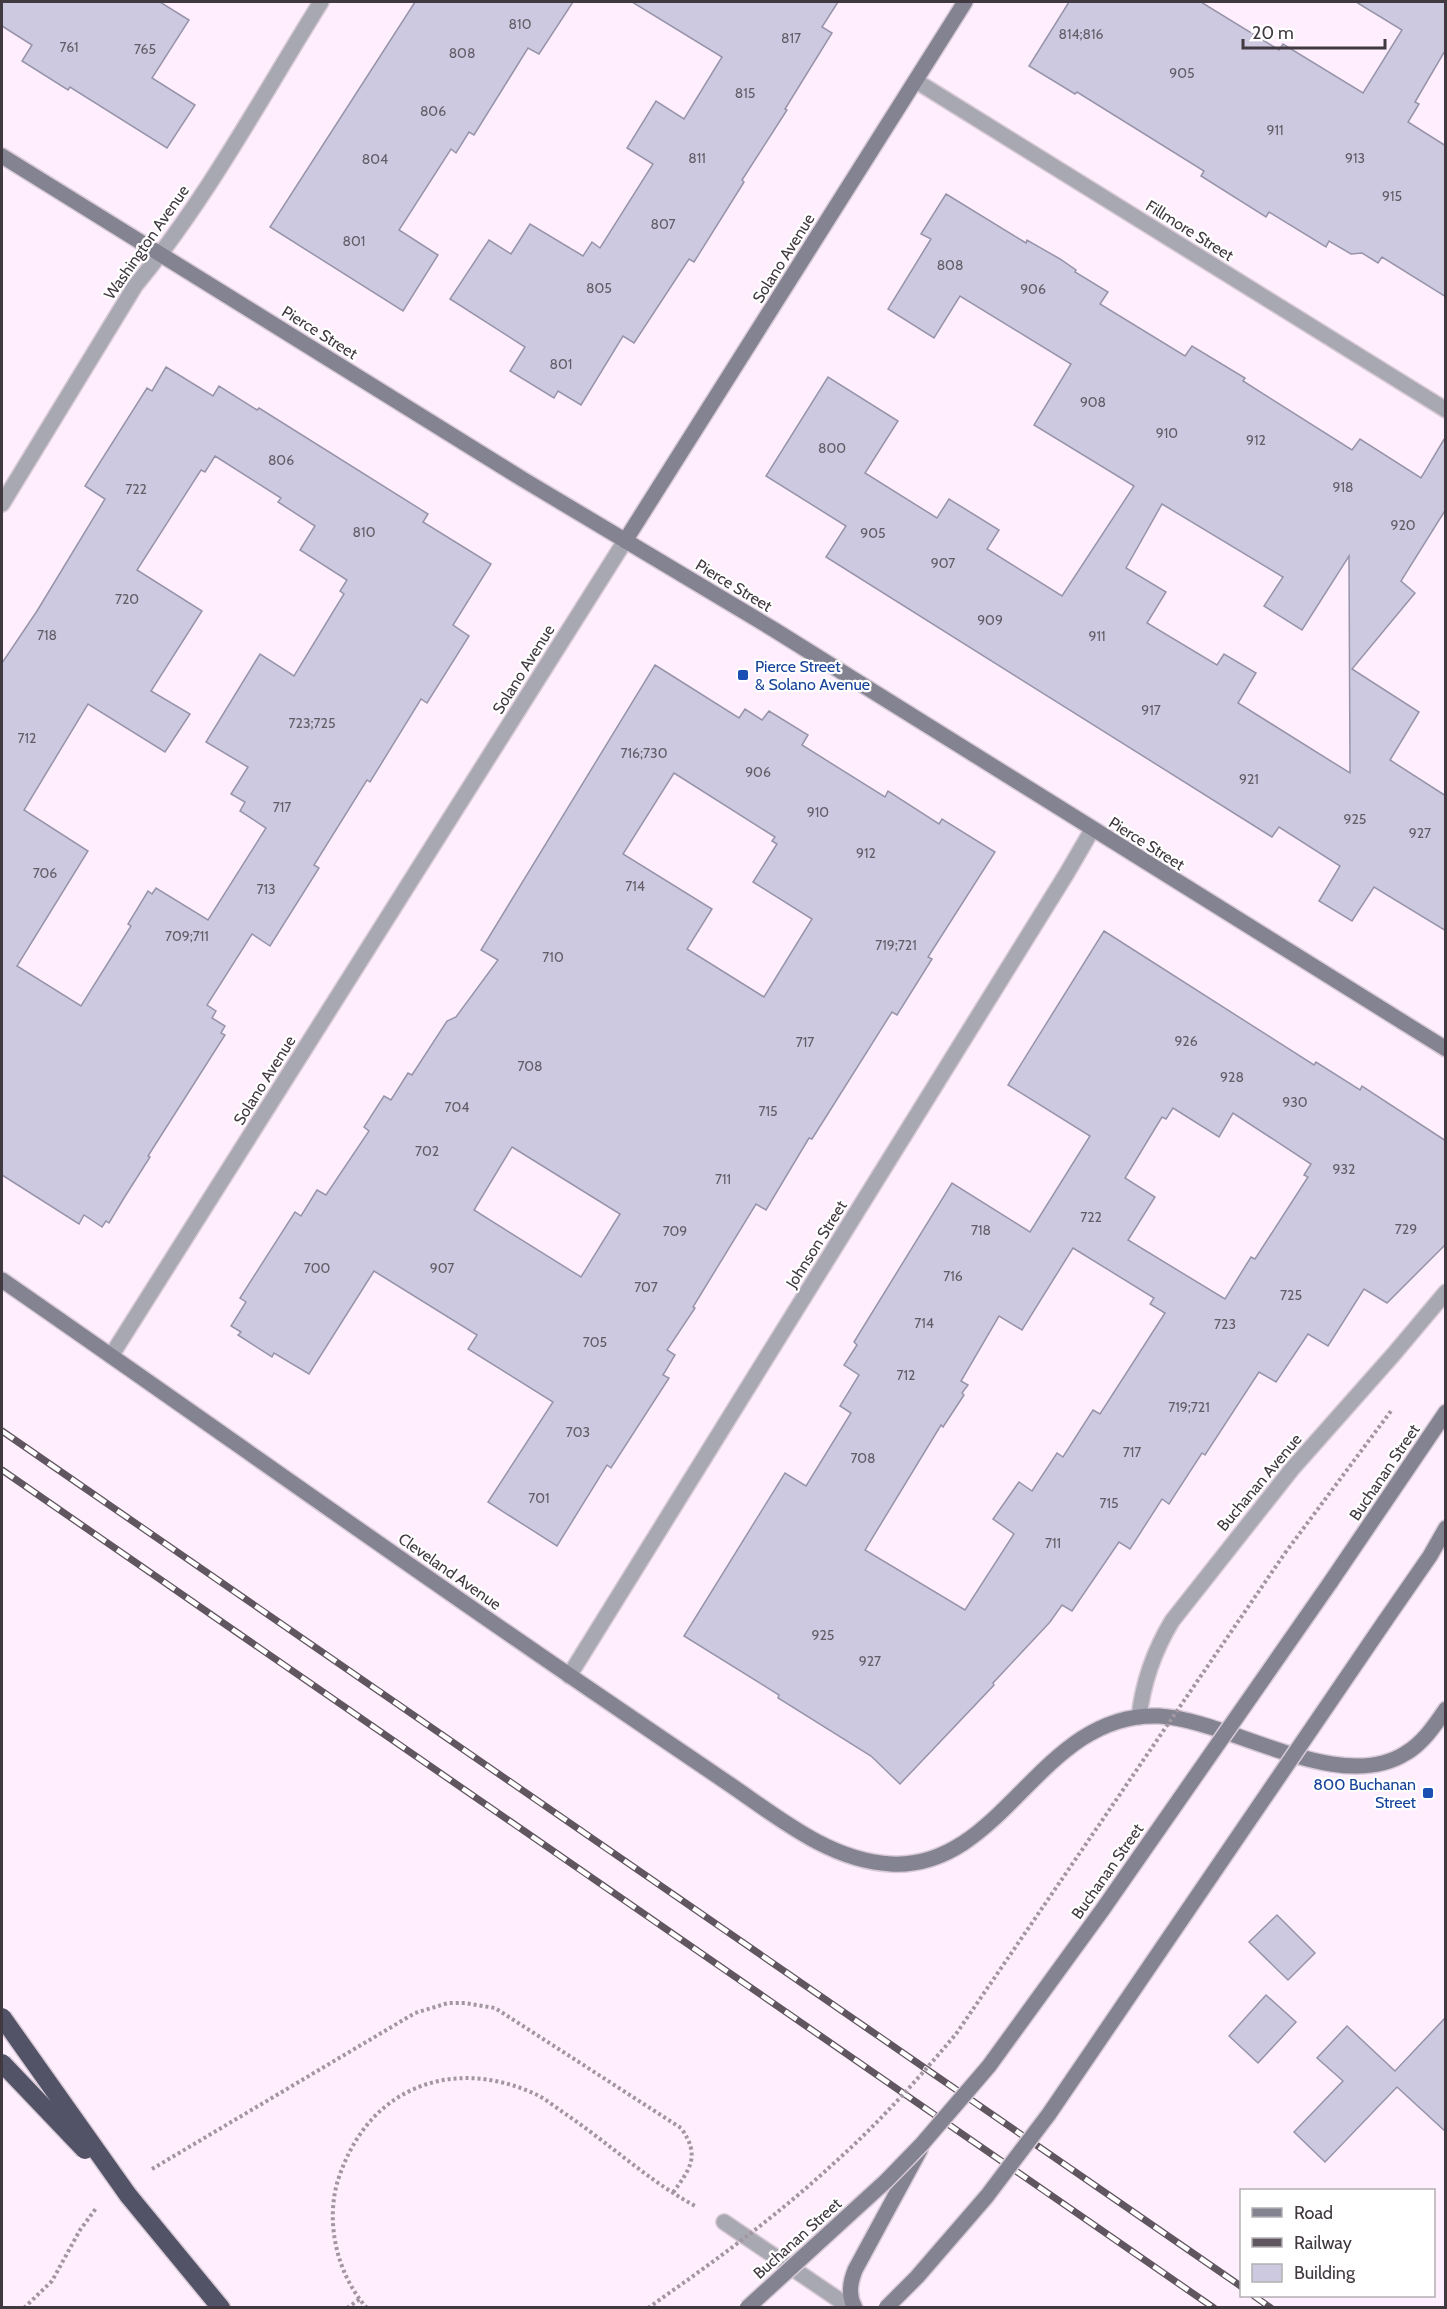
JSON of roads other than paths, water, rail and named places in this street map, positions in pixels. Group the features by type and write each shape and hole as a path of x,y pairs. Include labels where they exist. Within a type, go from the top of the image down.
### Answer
{"highway":[{"path":"2,2017 128,2195"},
{"path":"2,2063 128,2195 221,2307"}],"street":[{"name":"Washington Avenue","path":"2,504 135,286 162,254 189,216 321,2"},
{"name":"Solano Avenue","path":"111,1356 965,2"},
{"name":"Fillmore Street","path":"916,81 1446,410"},
{"name":"Pierce Street","path":"2,156 625,541 773,629 1446,1049"},
{"name":"Johnson Street","path":"569,1676 1092,830"},
{"name":"Cleveland Avenue","path":"2,1280 569,1676 795,1830 842,1854 866,1861 911,1864 936,1858 956,1849 992,1821 1046,1765 1067,1748 1105,1728 1139,1717"},
{"name":"Buchanan Avenue","path":"1139,1717 1149,1669 1158,1644 1172,1621 1292,1469 1394,1355 1446,1292"},
{"name":"Buchanan Street","path":"747,2307 855,2210 922,2144 989,2066 1021,2024 1330,1583 1446,1412"},
{"path":"886,2307 917,2277 973,2212 1049,2114 1430,1556 1446,1528"},
{"path":"1139,1717 1161,1716 1184,1720 1335,1765 1358,1767 1404,1755 1421,1741 1445,1709"},
{"path":"853,2307 850,2292 855,2270 922,2144"},
{"path":"724,2222 853,2307"}],"railway":[{"path":"2,1431 1240,2286"},
{"path":"2,1470 1214,2308"},
{"path":"1255,2297 1271,2308"}],"place":[{"name":"Pierce Street & Solano Avenue","path":"743,675"},
{"name":"800 Buchanan Street","path":"1428,1793"}]}
